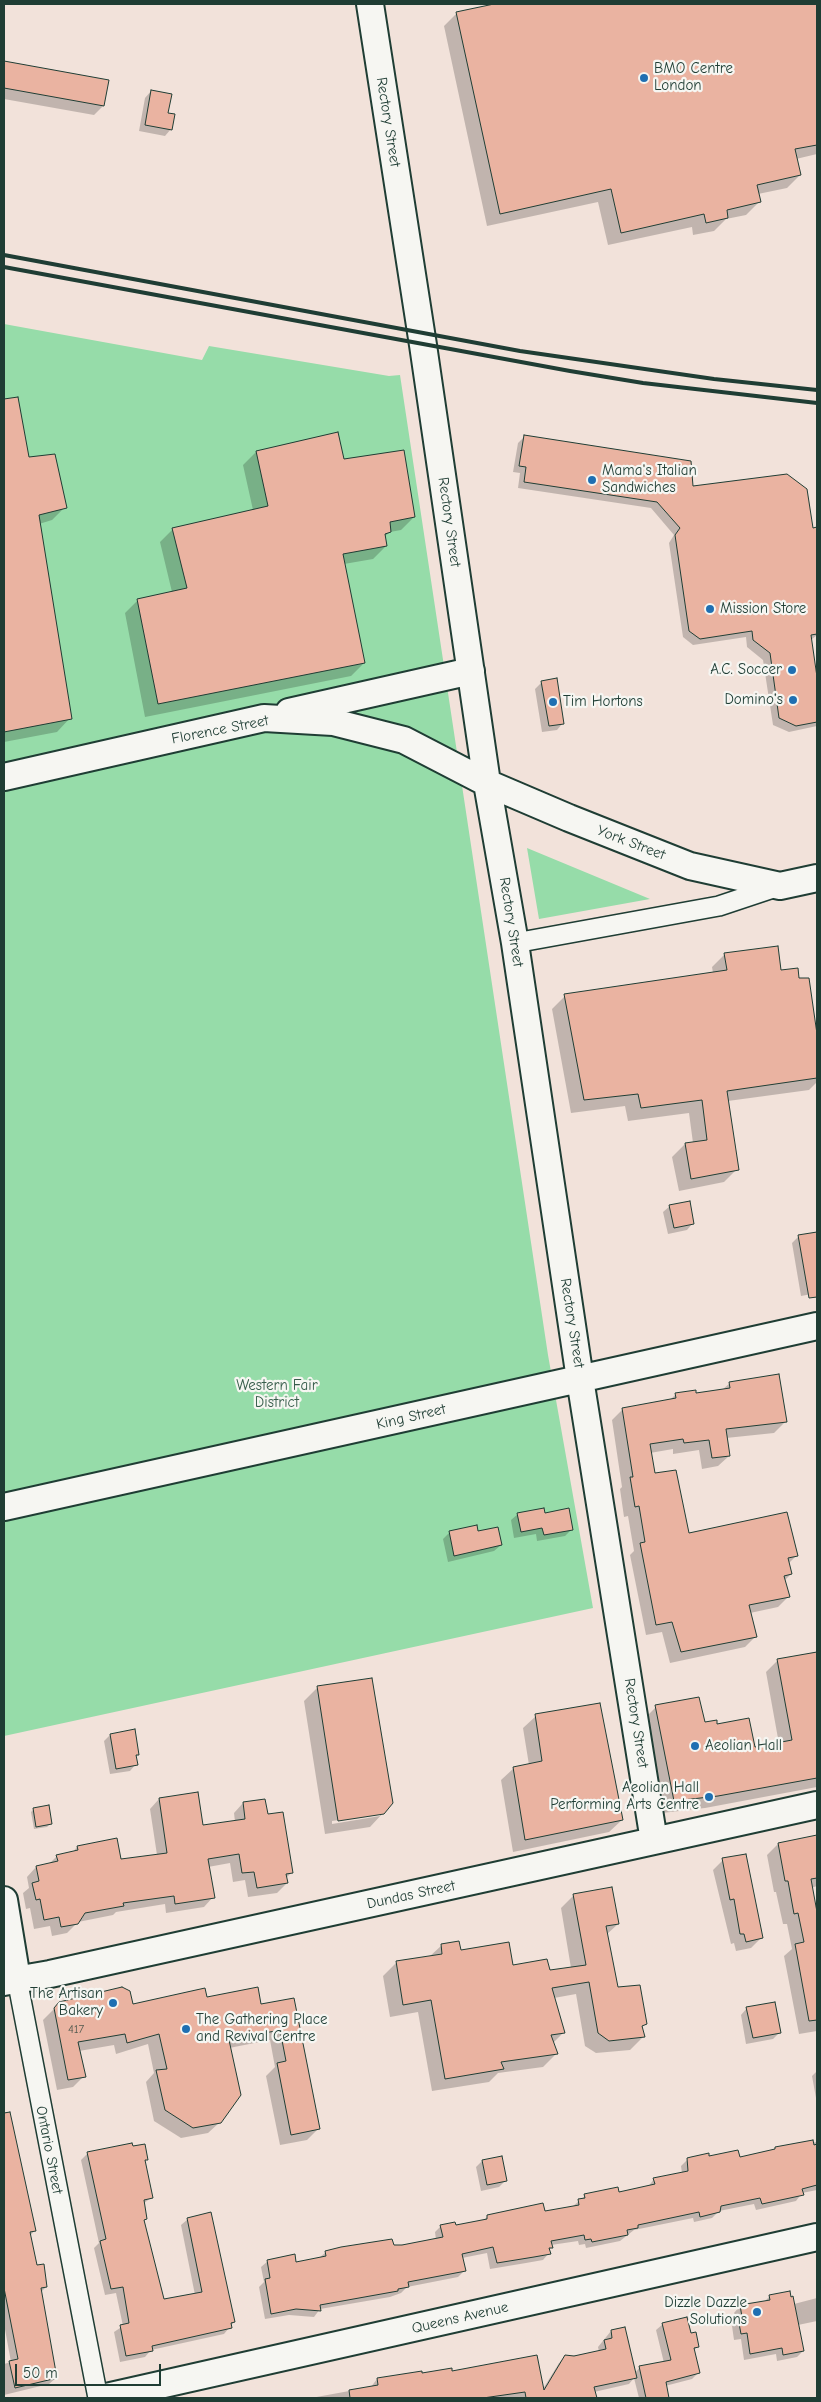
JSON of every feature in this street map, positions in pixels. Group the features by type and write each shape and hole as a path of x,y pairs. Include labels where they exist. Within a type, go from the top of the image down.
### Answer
{"street":[{"name":"Rectory Street","path":"370,4 488,784 515,943 580,1379 654,1841"},
{"path":"264,718 471,671"},
{"name":"Florence Street","path":"4,777 264,718 333,722 404,740 488,784"},
{"name":"York Street","path":"488,784 690,866 780,886"},
{"name":"York Street","path":"515,943 718,906 780,886 817,878"},
{"name":"King Street","path":"4,1507 817,1326"},
{"name":"Dundas Street","path":"10,1980 50,1974 817,1805"},
{"name":"Ontario Street","path":"4,1900 10,1980 100,2398"},
{"name":"Queens Avenue","path":"100,2398 817,2237"}],"green space":[{"name":"Western Fair District","path":"4,324 202,360 209,346 389,376 400,375 548,1355 593,1608 4,1736"},
{"path":"527,848 650,899 539,919"}],"building":[{"name":"BMO Centre London","path":"494,4 817,4 817,145 795,149 801,175 757,185 761,202 727,210 728,218 706,223 704,214 621,233 611,189 500,214 456,12"},
{"path":"4,61 109,80 104,106 4,88"},
{"path":"151,90 172,94 168,113 175,114 172,130 145,125"},
{"path":"18,397 29,457 55,454 67,508 39,515 72,719 4,732 4,399"},
{"path":"338,432 344,459 404,450 415,517 390,522 391,532 385,534 387,546 343,554 365,663 158,704 137,599 187,588 172,528 268,506 256,451"},
{"path":"524,435 691,461 693,486 787,474 807,489 813,528 817,527 817,634 811,635 817,677 817,722 796,726 779,718 770,653 753,640 752,631 700,639 689,631 675,535 680,528 657,502 524,482 526,467 519,466"},
{"name":"Tim Hortons","path":"557,678 564,724 549,726 541,681"},
{"path":"778,946 781,970 798,968 799,978 809,978 817,1034 817,1078 727,1091 739,1170 691,1179 685,1143 707,1140 702,1100 641,1108 638,1094 584,1100 564,994 727,970 724,953"},
{"path":"690,1201 694,1224 674,1228 669,1205"},
{"path":"817,1232 817,1297 809,1298 798,1235"},
{"path":"779,1374 787,1422 726,1429 730,1456 712,1458 709,1440 684,1443 683,1439 650,1444 655,1473 676,1470 689,1533 787,1512 798,1556 788,1558 792,1574 784,1576 790,1597 749,1605 757,1637 681,1652 672,1622 656,1625 640,1543 645,1542 639,1506 635,1507 630,1477 633,1477 622,1408 676,1398 675,1393 696,1390 696,1393 730,1388 729,1382"},
{"path":"544,1508 545,1513 569,1508 573,1530 544,1535 542,1528 521,1532 517,1513"},
{"path":"477,1525 478,1531 498,1527 502,1545 454,1556 449,1531"},
{"path":"817,1652 817,1778 718,1796 674,1801 655,1705 699,1697 705,1722 717,1720 717,1724 749,1718 755,1747 792,1740 777,1659"},
{"path":"372,1678 393,1803 384,1814 338,1821 317,1686"},
{"path":"600,1703 623,1820 525,1840 513,1767 542,1761 535,1714"},
{"path":"135,1729 139,1755 136,1755 138,1765 116,1769 110,1734"},
{"path":"198,1792 203,1825 245,1819 243,1802 265,1799 268,1814 283,1812 293,1873 286,1874 288,1883 257,1888 254,1872 242,1873 239,1854 208,1859 215,1898 175,1904 174,1896 123,1903 124,1906 85,1913 78,1924 61,1927 59,1917 44,1920 40,1899 36,1900 32,1883 39,1881 36,1866 58,1861 56,1855 78,1850 77,1846 117,1838 121,1859 167,1853 159,1798"},
{"path":"49,1805 52,1824 36,1827 33,1808"},
{"path":"817,1835 817,1878 811,1879 817,1912 817,2020 809,2021 795,1944 804,1942 798,1913 794,1914 788,1881 785,1881 778,1843"},
{"path":"746,1854 763,1938 746,1942 744,1934 740,1934 734,1899 730,1900 722,1858"},
{"path":"612,1887 619,1924 606,1926 618,1987 640,1985 647,2024 642,2026 645,2037 609,2041 598,2033 589,1982 552,1988 565,2033 551,2035 558,2054 501,2062 504,2069 445,2079 431,2000 403,2005 396,1961 442,1954 441,1944 459,1941 461,1950 509,1942 513,1965 547,1959 550,1970 586,1965 573,1894"},
{"path":"122,1987 130,1991 133,2004 205,1988 207,1997 258,1987 261,2004 294,1998 320,2129 291,2135 277,2063 286,2061 280,2030 229,2040 241,2095 221,2123 193,2128 165,2110 156,2070 167,2069 159,2034 127,2043 125,2034 78,2042 86,2077 68,2080 54,2008 59,2002"},
{"path":"775,2002 781,2033 753,2038 746,2007"},
{"path":"10,2112 36,2231 30,2232 37,2265 44,2264 47,2287 41,2288 57,2378 15,2388 9,2361 18,2359 4,2288 4,2113"},
{"path":"813,2140 814,2145 817,2144 817,2185 802,2189 804,2195 762,2204 760,2198 721,2206 720,2212 700,2217 699,2212 638,2225 638,2228 627,2230 628,2235 592,2242 591,2239 585,2240 584,2235 551,2241 553,2248 549,2248 551,2254 534,2257 497,2263 493,2247 462,2254 466,2271 408,2282 409,2287 398,2289 398,2291 320,2305 321,2311 296,2309 271,2314 265,2279 270,2278 267,2260 295,2254 296,2262 326,2256 325,2251 341,2247 392,2239 394,2245 402,2245 443,2237 440,2225 455,2222 456,2225 487,2219 487,2215 543,2203 545,2211 579,2205 578,2199 585,2198 584,2194 618,2187 619,2192 655,2184 653,2178 688,2171 687,2158 709,2153 709,2156 738,2150 740,2157 775,2149 775,2147"},
{"path":"132,2143 133,2146 145,2144 148,2160 145,2160 153,2198 144,2200 147,2219 144,2220 164,2299 202,2292 187,2218 211,2212 235,2322 231,2323 232,2328 152,2346 153,2351 126,2356 120,2325 129,2323 123,2287 111,2289 100,2241 106,2239 87,2152"},
{"path":"502,2156 507,2181 487,2185 482,2160"},
{"path":"790,2291 791,2297 793,2296 804,2351 783,2355 782,2348 750,2354 747,2333 741,2334 738,2318 742,2317 740,2305 770,2300 769,2295"},
{"path":"687,2317 691,2333 696,2332 699,2347 694,2348 700,2373 666,2382 669,2398 646,2398 639,2366 671,2360 662,2323"},
{"path":"625,2327 637,2378 594,2387 597,2398 526,2398 525,2392 483,2398 350,2398 349,2390 378,2385 377,2378 452,2368 452,2371 537,2355 544,2390 565,2355 574,2356 606,2349 604,2340 612,2338 611,2330"}],"railway":[{"path":"4,255 520,351 714,379 817,390"},
{"path":"4,267 570,371 643,383 817,403"}],"place":[{"name":"BMO Centre London","path":"644,78"},
{"name":"Mama's Italian Sandwiches","path":"592,480"},
{"name":"Mission Store","path":"710,609"},
{"name":"A.C. Soccer","path":"792,670"},
{"name":"Domino's","path":"793,700"},
{"name":"Tim Hortons","path":"553,702"},
{"name":"Aeolian Hall","path":"695,1746"},
{"name":"Aeolian Hall Performing Arts Centre","path":"709,1797"},
{"name":"The Artisan Bakery","path":"113,2003"},
{"name":"The Gathering Place and Revival Centre","path":"186,2029"},
{"name":"Dizzle Dazzle Solutions","path":"757,2312"}]}
